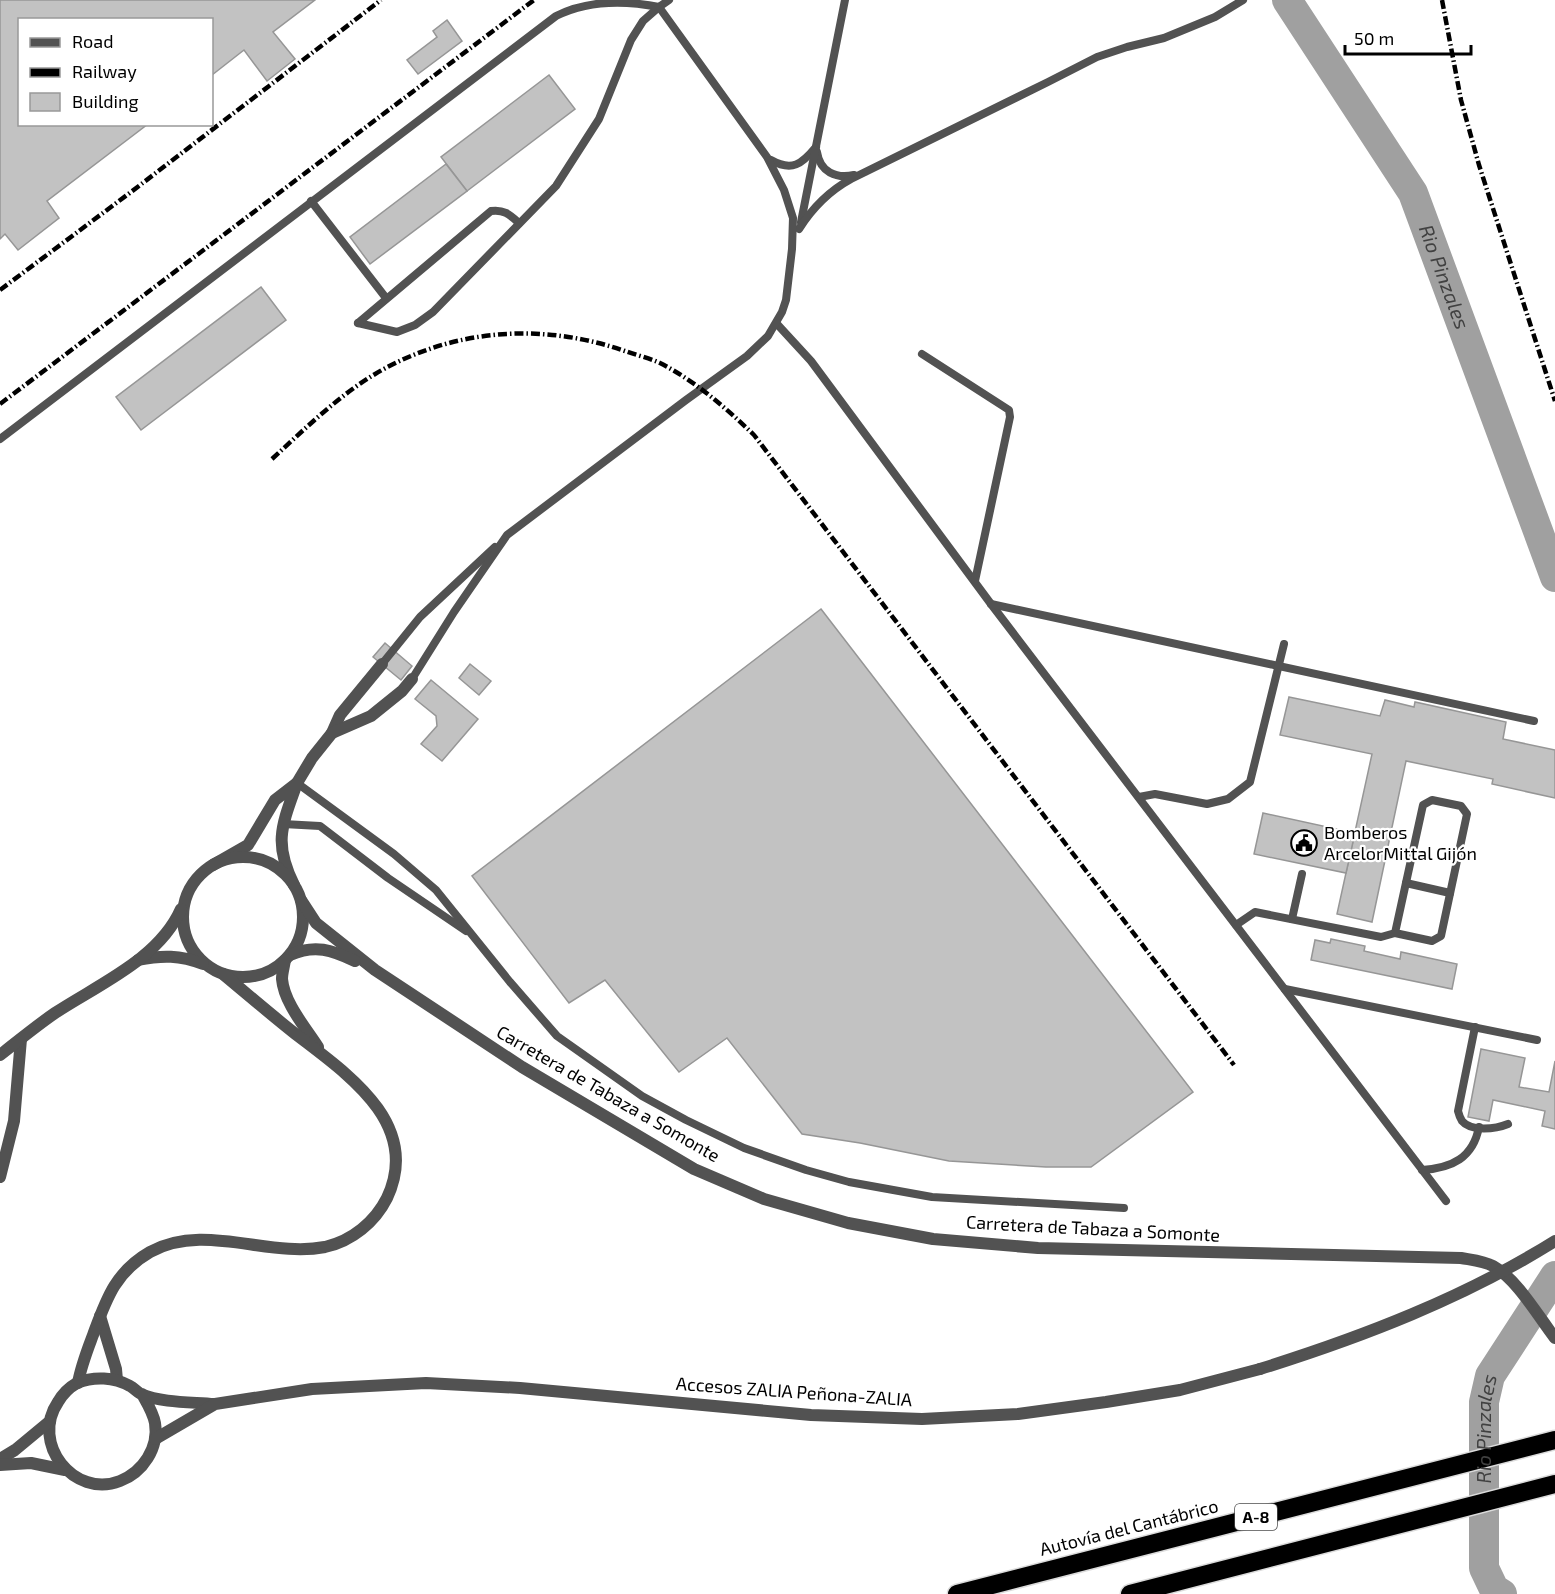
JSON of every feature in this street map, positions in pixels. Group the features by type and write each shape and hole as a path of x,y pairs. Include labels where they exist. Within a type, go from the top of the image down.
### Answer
{"highway":[{"name":"Autovía del Cantábrico","path":"957,1594 1555,1440"},
{"name":"A-8","path":"1130,1594 1555,1484"}],"street":[{"path":"223,974 241,978 277,969 298,943 303,915 301,900 282,854 283,824 297,783 312,758 332,733 340,715 382,664"},
{"path":"332,733 371,716 402,691 411,680"},
{"path":"0,1055 53,1014 137,961 167,933 176,921 187,895 198,878 213,865 248,845 275,800 297,783"},
{"path":"213,865 232,858 252,858 271,864 284,873 294,885"},
{"path":"187,895 183,914 185,934 193,951 206,965"},
{"name":"Carretera de Tabaza a Somonte","path":"301,900 316,923 375,970 522,1067 694,1169 764,1199 848,1223 933,1239 1038,1248 1461,1258 1492,1266 1505,1275 1555,1338"},
{"name":"Carretera de Tabaza a Somonte","path":"288,958 309,950 333,950 375,970"},
{"path":"78,1383 80,1369 104,1302 122,1275 140,1259 170,1243 192,1240 303,1248 326,1246 364,1229 375,1217 389,1194 394,1176 394,1143 389,1128 373,1100 322,1053 223,974 206,965 177,956 159,955 137,961"},
{"path":"288,958 282,977 283,986 290,1003 322,1053"},
{"path":"0,1177 14,1121 21,1039"},
{"name":"Accesos ZALIA Peñona-ZALIA","path":"155,1440 215,1404 312,1389 426,1383 520,1389 811,1416 922,1419 1018,1414 1106,1402 1180,1390 1319,1351 1467,1289 1528,1258 1555,1241"},
{"path":"100,1316 116,1369 117,1380"},
{"path":"141,1394 151,1410 155,1424 155,1440 143,1465 132,1475 105,1484 90,1483 65,1470 51,1447 50,1421 54,1408 62,1396 78,1383 100,1378 117,1380 141,1394 175,1401 215,1404"},
{"path":"0,1459 15,1450 50,1421"},
{"path":"0,1465 31,1463 65,1470"}],"lane":[{"path":"519,223 500,210 491,211 358,323 397,332 415,325 433,312 556,186 599,119 631,40 643,21 669,0"},
{"path":"800,229 845,0"},
{"path":"792,249 807,216 830,192 864,172 1048,82 1075,66 1127,47 1164,38 1215,17 1243,0"},
{"path":"0,439 311,201 569,8 598,1 660,7 767,157 784,190 793,218 792,249 786,300 777,324 747,356 507,535 420,617 382,664"},
{"path":"767,157 778,164 793,165 806,159 817,147"},
{"path":"817,147 820,164 832,174 850,176 864,172"},
{"path":"311,201 386,298"},
{"path":"777,324 811,361 991,604 1446,1202"},
{"path":"922,354 1009,410 1010,417 975,581"},
{"path":"411,680 507,535"},
{"path":"991,604 1534,721"},
{"path":"1139,797 1155,794 1207,804 1228,799 1250,782 1284,644"},
{"path":"297,783 394,854 436,890 557,1036 642,1096 686,1120 744,1148 806,1170 849,1182 932,1197 1124,1208"},
{"path":"1236,925 1255,912 1381,937 1395,933 1432,941 1442,936 1467,814 1461,806 1432,800 1423,805 1395,933"},
{"path":"283,824 320,826 388,878 475,937"},
{"path":"1292,920 1302,874"},
{"path":"1406,883 1450,893"},
{"path":"1285,989 1537,1040"},
{"path":"1475,1027 1458,1111 1462,1121 1469,1125 1498,1128 1508,1124"},
{"path":"1422,1170 1438,1168 1463,1158 1471,1150 1479,1127"}],"building":[{"path":"0,0 315,0 273,32 295,59 267,81 244,50 213,74 213,18 18,18 18,126 145,126 47,201 59,218 18,250 5,234 0,239"},
{"path":"447,20 462,41 418,74 407,60 437,37 433,31"},
{"path":"549,75 575,109 467,191 441,157"},
{"path":"446,164 467,191 370,264 350,237"},
{"path":"261,287 286,320 141,430 116,397"},
{"path":"821,609 1193,1092 1091,1167 1046,1167 949,1161 802,1134 727,1038 679,1072 605,980 569,1003 472,876"},
{"path":"385,643 412,666 401,680 373,657"},
{"path":"470,664 491,681 479,695 459,678"},
{"path":"431,680 478,719 442,761 421,744 437,726 436,716 415,699"},
{"path":"1289,697 1380,716 1385,700 1414,707 1415,702 1506,722 1503,739 1555,750 1555,798 1492,784 1493,779 1406,761 1372,922 1337,914 1372,754 1280,735"},
{"name":"Bomberos ArcelorMittal Gijón","path":"1263,813 1355,833 1346,873 1254,854"},
{"path":"1331,939 1365,946 1364,951 1400,959 1401,952 1457,964 1452,989 1311,960 1315,940 1330,943"},
{"path":"1481,1049 1525,1058 1519,1087 1549,1092 1555,1061 1555,1129 1542,1126 1545,1111 1493,1100 1489,1121 1468,1117"}],"waterway":[{"name":"Rio Pinzales","path":"1287,0 1413,193 1555,577"},
{"name":"Rio Pinzales","path":"1502,1594 1494,1589 1484,1568 1484,1402 1490,1376 1555,1276"}],"railway":[{"path":"0,290 381,0"},
{"path":"0,404 534,0"},
{"path":"1442,0 1461,100 1479,165 1555,401"},
{"path":"272,459 325,411 367,379 411,356 441,345 471,338 502,334 564,336 594,342 660,363 685,378 721,405 754,435 1234,1065"}],"place":[{"name":"Bomberos ArcelorMittal Gijón","path":"1304,843"}]}
